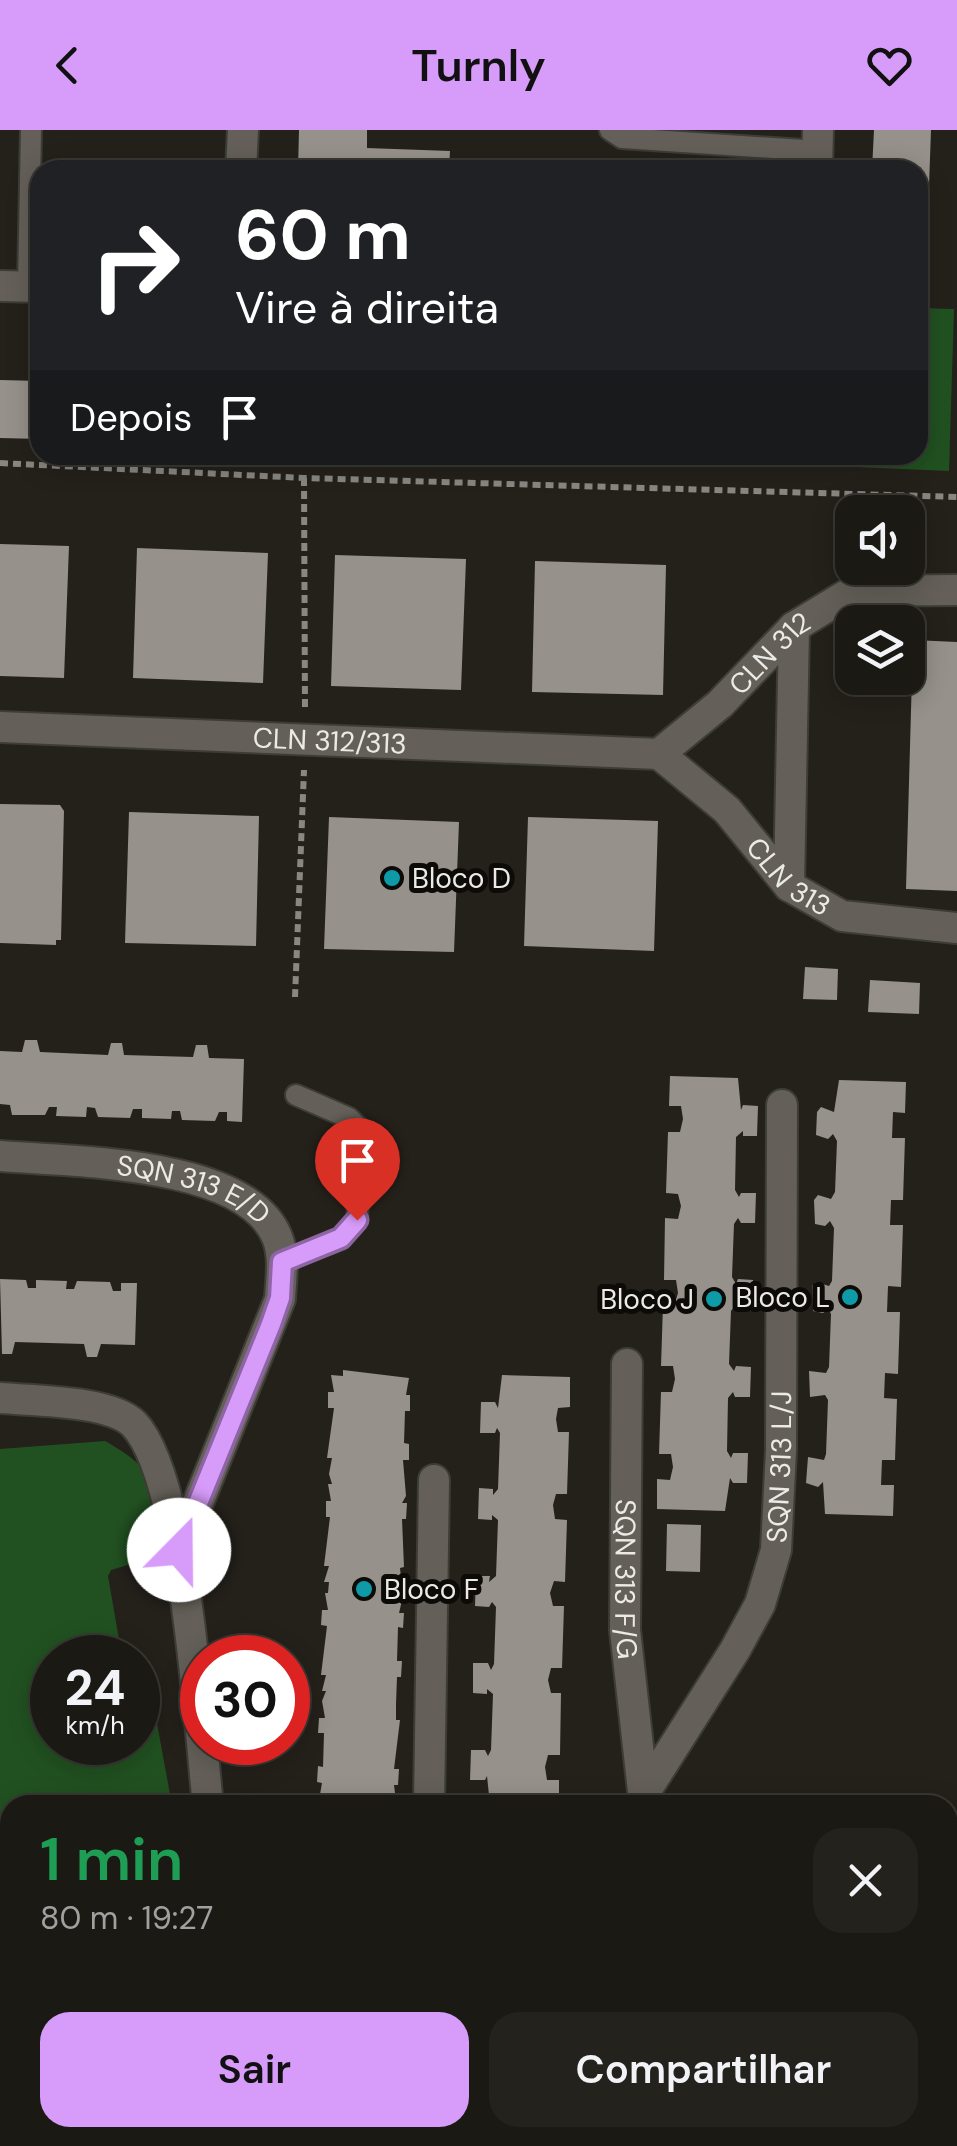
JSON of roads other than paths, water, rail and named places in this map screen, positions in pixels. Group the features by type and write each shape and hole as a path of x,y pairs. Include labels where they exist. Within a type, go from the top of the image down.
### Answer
{"street":[{"path":"242,160 243,130"},
{"name":"CLN 312","path":"659,754 720,704 794,628 853,592 957,590"},
{"path":"790,886 794,628"},
{"name":"CLN 312/313","path":"0,727 659,754"},
{"name":"CLN 313","path":"659,754 727,810 790,886 842,916 957,928"},
{"name":"SQN 313 L/J","path":"646,1795 760,1604 776,1550 781,1450 782,1105"},
{"name":"SQN 313 E/D","path":"0,1156 133,1166 193,1178 244,1199 276,1235 282,1262 280,1298 179,1550"},
{"name":"SQN 313 F/G","path":"627,1364 625,1630 644,1795"},
{"path":"0,1398 111,1411 133,1423 152,1454 179,1550 207,1795"},
{"path":"429,1795 434,1480"}],"lane":[{"path":"22,287 31,130"},
{"path":"610,130 622,138 818,150"},
{"path":"282,1262 341,1238 357,1220 362,1131 348,1118 296,1095"}],"place":[{"name":"Bloco D","path":"392,878"},
{"name":"Bloco L","path":"850,1297"},
{"name":"Bloco J","path":"714,1299"},
{"name":"Bloco F","path":"364,1589"}]}
